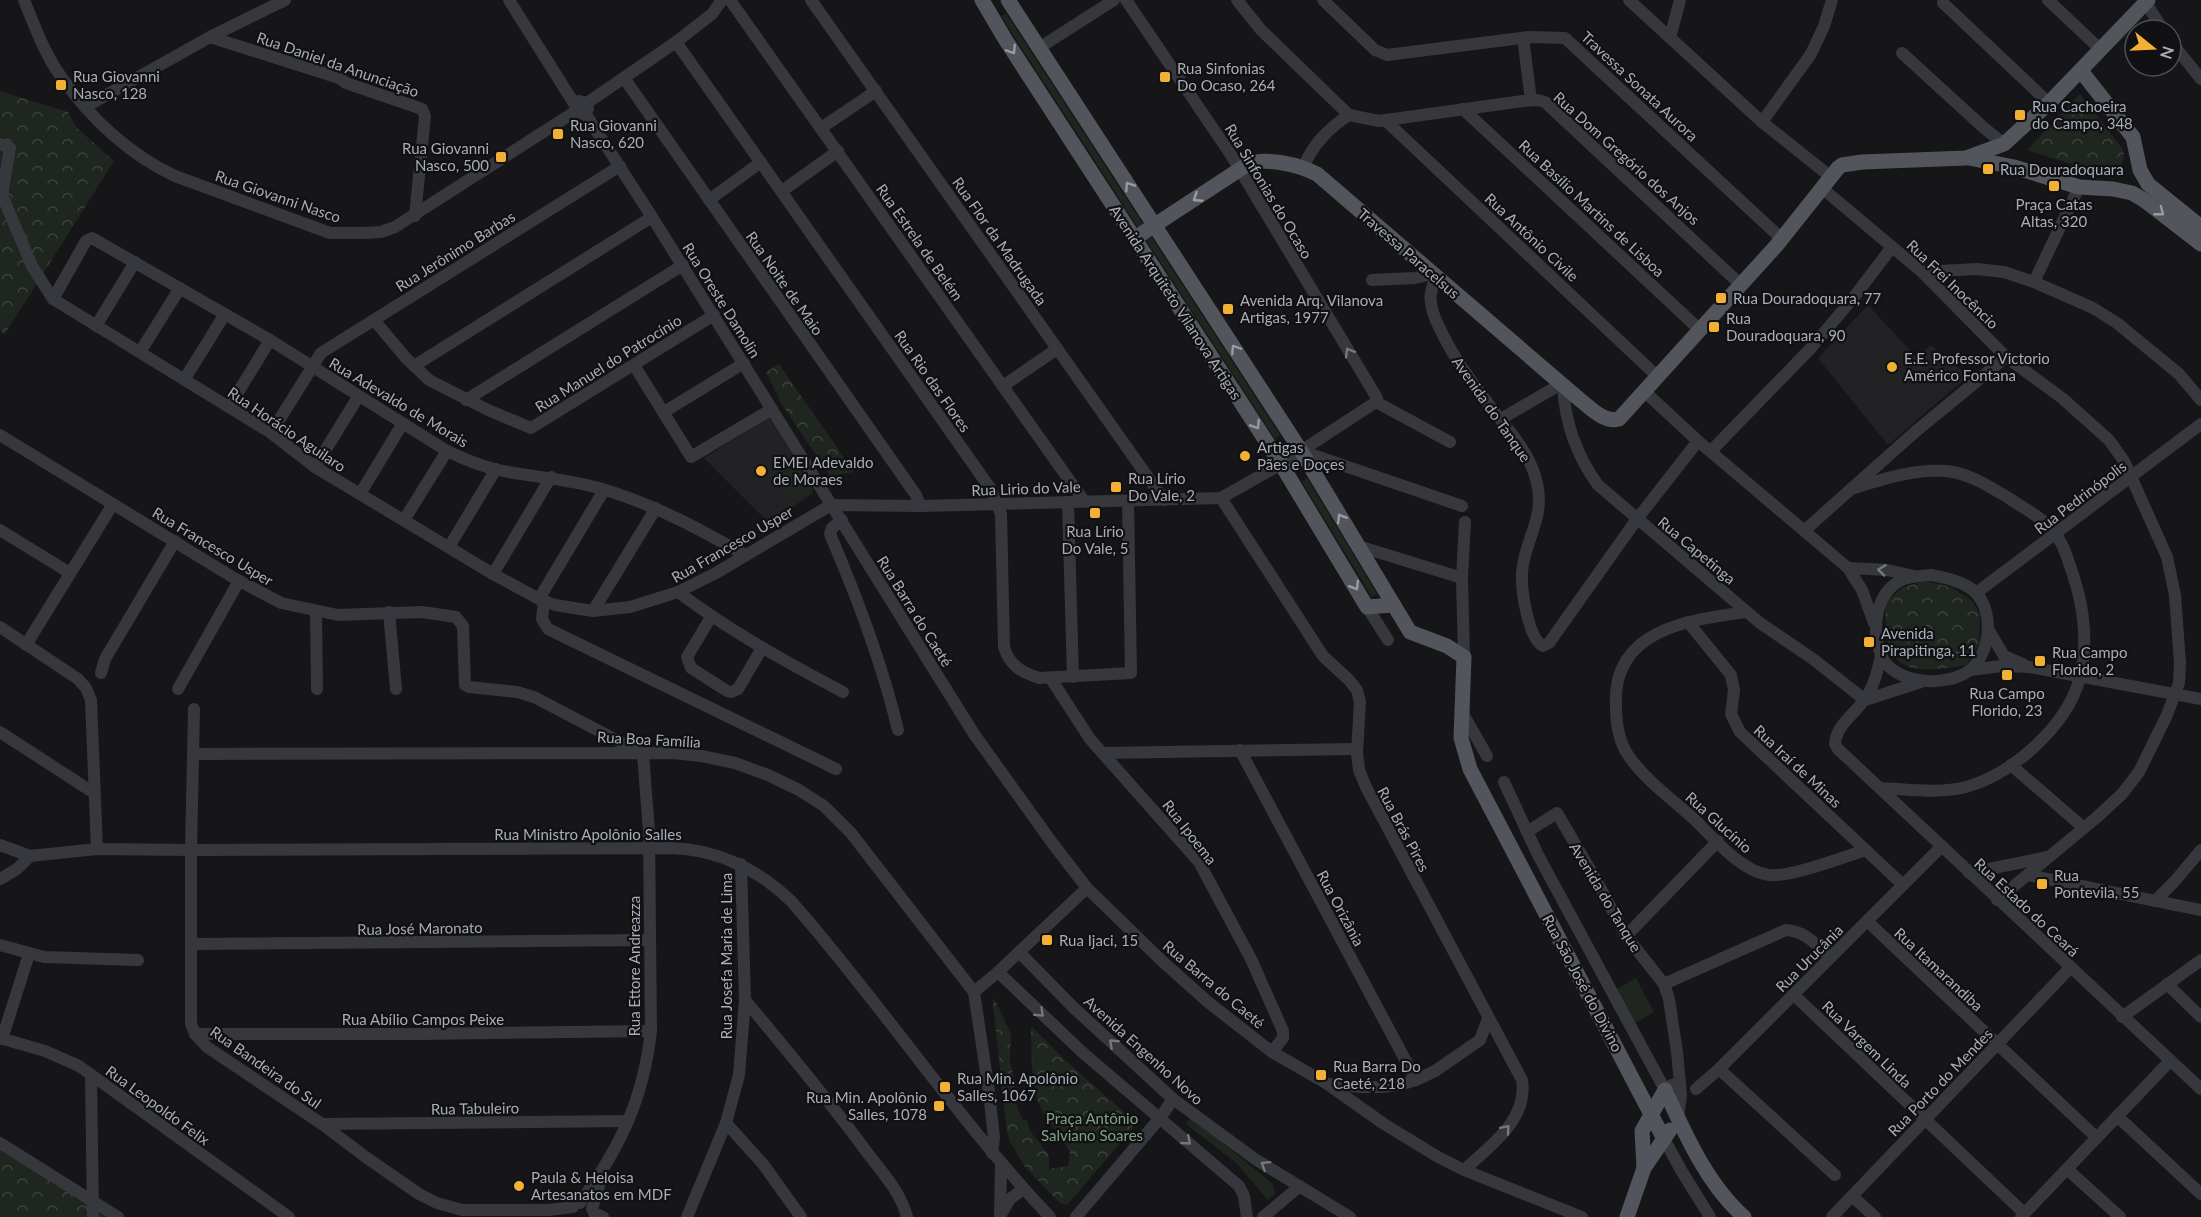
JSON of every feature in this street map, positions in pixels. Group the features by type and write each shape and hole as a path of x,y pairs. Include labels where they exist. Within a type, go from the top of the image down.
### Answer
{"main road":[{"name":"Avenida Arquiteto Vilanova Artigas","path":"982,0 1281,464 1367,607"},
{"name":"Avenida Arquiteto Vilanova Artigas","path":"1008,0 1301,451 1410,632 1447,646 1464,657"},
{"path":"1966,158 2004,144 2081,71 2147,1"},
{"path":"2081,71 2133,137 2140,170 2148,184 2201,227"},
{"path":"2004,144 2014,167"},
{"path":"1562,385 1602,417 1612,421 1619,419 1782,239 1838,168 1849,164 1966,158 2014,167 2079,187 2113,189 2132,193 2201,244"},
{"path":"2113,189 2128,179 2138,158"},
{"name":"Travessa Paracelsus","path":"1135,238 1248,164 1257,162 1304,167 1317,174 1562,385"},
{"path":"1367,607 1393,605"},
{"name":"Rua São José do Divino","path":"1464,657 1462,746 1470,769 1664,1139"},
{"path":"1644,1168 1641,1136 1651,1112 1672,1087"},
{"name":"Rua São José do Divino","path":"1672,1087 1678,1118"},
{"path":"1628,1217 1644,1168 1678,1118 1722,1194 1744,1217"}],"street":[{"name":"Rua Giovanni Nasco","path":"24,0 43,45 61,77 86,107 131,150 154,166 185,180 330,233 350,234 381,232 395,228 415,216 676,42 712,14 722,0"},
{"path":"86,107 210,37 285,0"},
{"name":"Rua Oreste Damolin","path":"509,0 563,85 581,106 620,166 831,505"},
{"name":"Rua Flor da Madrugada","path":"811,0 1164,500"},
{"path":"1039,48 1114,0"},
{"name":"Rua Sinfonias do Ocaso","path":"1126,0 1231,154 1377,398 1376,402"},
{"path":"1237,0 1261,30 1349,115 1331,129 1308,155 1304,167"},
{"name":"Travessa Sonata Aurora","path":"1323,0 1375,50 1387,55 1523,38 1561,37 1570,40 1782,239"},
{"name":"Rua Frei Inocêncio","path":"1629,0 1762,122 1892,247 1923,272 2006,357 2045,385 2109,440 2124,461 2168,557 2175,595 2180,663 2179,683 2168,715 2131,784 2084,828 1997,900"},
{"path":"1670,38 1680,0"},
{"path":"1762,122 1811,54 1824,26 1832,0"},
{"path":"2048,0 2101,50"},
{"path":"2147,1 2156,18"},
{"name":"Rua Estrela de Belém","path":"736,2 821,128 1084,501"},
{"path":"1942,3 2049,103"},
{"name":"Rua Daniel da Anunciação","path":"210,37 339,78 346,83 422,109 425,116 415,216"},
{"path":"1523,38 1531,100"},
{"name":"Rua Rio das Flores","path":"676,42 990,488 1001,514 1004,646 1007,657 1015,667 1026,674 1051,679 1131,673 1128,501"},
{"path":"1902,53 2004,144"},
{"path":"2183,57 2201,79"},
{"name":"Rua Noite de Maio","path":"624,78 916,495 920,506"},
{"path":"821,128 876,91"},
{"name":"Rua Dom Gregório dos Anjos","path":"1349,115 1370,120 1385,120 1541,100 1551,106 1740,284"},
{"name":"Rua Basílio Martins de Lisboa","path":"1463,109 1700,330"},
{"name":"Rua Antônio Civile","path":"1385,120 1658,377"},
{"path":"0,144 9,148 2,195 32,266 53,299"},
{"path":"782,191 838,151"},
{"path":"709,200 761,162"},
{"name":"Rua Jerônimo Barbas","path":"271,433 321,353 620,166"},
{"path":"2034,282 2079,187"},
{"path":"414,366 652,217"},
{"name":"Rua Adevaldo de Morais","path":"53,299 86,241 92,238 270,340 447,451 477,464 551,477 604,490 656,508 745,555"},
{"path":"1710,451 1811,348 1892,247"},
{"path":"96,326 135,262"},
{"path":"466,400 682,265"},
{"path":"1923,272 1977,269 2004,272 2034,282 2093,308 2117,323 2179,374 2201,400"},
{"path":"1372,280 1434,275"},
{"name":"Avenida do Tanque","path":"1434,275 1430,302 1446,341 1525,454 1536,480 1539,498 1538,515 1522,573 1534,638 1543,645 1549,643 1637,519"},
{"path":"140,352 180,288"},
{"name":"Rua Horácio Aguilaro","path":"53,299 271,433 315,467 493,574 542,600"},
{"path":"184,380 225,314"},
{"name":"Rua Manuel do Patrocínio","path":"374,320 414,366 439,387 531,428 714,315"},
{"path":"229,407 270,340"},
{"path":"1003,386 1057,349"},
{"path":"1804,531 2006,357"},
{"path":"664,412 744,363"},
{"path":"634,365 690,456 693,457 772,409"},
{"path":"1502,419 1562,385"},
{"name":"Rua Capetinga","path":"1562,385 1564,409 1570,430 1585,467 1598,485 1746,612 1865,700"},
{"path":"1645,392 1698,441 1848,568 1862,590 1875,624 1881,655 1889,667 1910,679 1926,681"},
{"path":"315,467 358,397"},
{"path":"1221,498 1281,464 1376,402 1450,442"},
{"path":"360,494 403,423"},
{"name":"Rua Pedrinópolis","path":"1976,593 2201,424"},
{"name":"Rua Francesco Usper","path":"0,435 239,581 281,603 338,615 389,612 449,615 461,621 463,626 465,685 517,692 534,697 643,754"},
{"path":"1637,519 1698,441"},
{"path":"404,520 447,451"},
{"path":"1301,451 1462,506"},
{"path":"1322,485 1321,473 1332,462"},
{"path":"449,547 496,469"},
{"path":"1851,489 1888,478 1935,471 1953,472 1982,483 2045,522 2056,534 2067,559 2081,604 2083,628 2081,676 2068,705 2032,750 2011,765 1964,788 1930,790 1880,788"},
{"path":"493,574 551,477"},
{"path":"604,490 542,600 542,619 548,629 836,769"},
{"name":"Rua Lirio do Vale","path":"831,505 920,506 1221,498"},
{"name":"Rua Brás Pires","path":"1221,498 1323,656 1357,690 1360,702 1359,770 1366,787 1522,1080 1524,1092 1521,1104 1509,1127 1464,1170"},
{"path":"1068,502 1073,678"},
{"path":"26,645 113,504"},
{"name":"Rua Barra do Caeté","path":"831,505 974,734 1053,844 1087,888 1162,961 1208,1002 1272,1052 1326,1083 1384,1124 1438,1157 1464,1170 1582,1217"},
{"name":"Rua Francesco Usper","path":"542,600 555,605 593,611 630,607 678,592 716,573 831,505"},
{"path":"593,611 656,508"},
{"path":"842,520 832,528 830,534 871,642 897,730"},
{"path":"1464,657 1462,578 1465,522"},
{"path":"0,530 70,573"},
{"path":"101,673 105,659 175,541"},
{"path":"1358,546 1462,578"},
{"path":"1848,568 1887,570 1916,576"},
{"path":"1875,624 1880,605 1892,588 1902,580 1931,575 1946,578 1964,584 1976,593 1983,606 1989,629 2004,656 2030,667"},
{"path":"178,689 239,581"},
{"path":"678,592 711,617 762,648 843,692"},
{"name":"Avenida Arquiteto Vilanova Artigas","path":"1367,607 1388,640"},
{"path":"316,611 317,689"},
{"path":"389,612 396,689"},
{"name":"Rua Glucínio","path":"1746,612 1688,622 1663,630 1646,639 1634,650 1626,660 1615,695 1616,722 1628,756 1644,774 1749,869 1771,876 1783,875 1866,850"},
{"path":"711,617 687,657 688,663 691,668 727,691 738,689 762,648"},
{"name":"Rua Iraí de Minas","path":"1688,622 1731,675 1734,690 1731,714 1740,732 1903,885"},
{"path":"0,627 78,679 86,688 91,700 97,849"},
{"path":"1971,670 1985,648 1989,629"},
{"path":"1865,700 1874,683 1881,655"},
{"path":"1865,700 1926,681 1953,678 1971,670 2001,666 2030,667 2201,699"},
{"name":"Rua Ipoema","path":"1051,679 1090,739 1198,862 1251,959 1283,1031 1283,1038 1272,1052"},
{"name":"Rua Estado do Ceará","path":"1865,700 1838,730 1835,744 1838,749 2201,1089"},
{"name":"Rua Bandeira do Sul","path":"194,709 191,1024 195,1034 207,1047 322,1124 419,1194 437,1203 462,1210 573,1211"},
{"path":"1461,711 1487,756"},
{"path":"0,732 94,793"},
{"path":"1102,753 1358,749"},
{"name":"Rua Orizânia","path":"1240,750 1416,1080"},
{"name":"Rua Boa Família","path":"194,754 588,752 682,754 735,763 799,790 824,806 851,833 974,992 989,1092 994,1138 992,1153"},
{"name":"Rua Ettore Andreazza","path":"573,1211 604,1169 623,1135 647,1063 651,1031 648,848 643,754"},
{"path":"2011,765 2084,828"},
{"name":"Rua São José do Divino","path":"1504,782 1538,855 1672,1087"},
{"name":"Avenida do Tanque","path":"1527,832 1557,813 1626,936 1664,984 1669,999 1672,1087"},
{"path":"1626,936 1718,841"},
{"name":"Rua Ministro Apolônio Salles","path":"0,845 30,856 97,849 680,848 741,864 775,885 791,901 911,1047 1001,1164 1050,1217"},
{"name":"Rua Urucânia","path":"1695,1089 1719,1069 1942,846"},
{"path":"2154,901 2201,850"},
{"path":"1514,853 1538,855"},
{"path":"0,879 17,869 30,856"},
{"name":"Rua Frei Inocêncio","path":"1970,873 2050,857"},
{"name":"Rua Josefa Maria de Lima","path":"687,1217 726,1123 739,1075 745,1000 741,864"},
{"path":"2028,875 2201,910"},
{"path":"974,992 1087,888"},
{"name":"Rua Itamarandiba","path":"1867,921 2097,1138"},
{"path":"1664,984 1786,930 1796,931 1805,936 1830,957"},
{"name":"Rua José Maronato","path":"191,944 648,940"},
{"path":"0,945 29,954 60,958 138,960"},
{"name":"Avenida Engenho Novo","path":"1018,952 1074,1008 1173,1099 1255,1159 1350,1217"},
{"path":"1,1038 29,954"},
{"path":"2122,1017 2201,960"},
{"name":"Rua Porto do Mendes","path":"1832,1217 2070,968"},
{"path":"998,972 1082,1052 1239,1186 1244,1196 1247,1217"},
{"path":"2167,984 2201,1017"},
{"name":"Rua Vargem Linda","path":"1794,995 2023,1215"},
{"path":"745,1000 834,1108 875,1162 898,1195 907,1217"},
{"path":"1326,1083 1361,1088 1383,1087 1416,1080 1435,1071 1480,1041 1488,1019"},
{"name":"Rua Abílio Campos Peixe","path":"195,1034 651,1031"},
{"name":"Rua Leopoldo Felix","path":"1,1038 61,1056 80,1066 289,1217"},
{"path":"1480,1041 1494,1044 1508,1054"},
{"path":"2023,1215 2170,1061"},
{"path":"1719,1069 1835,1175"},
{"path":"91,1075 93,1217"},
{"path":"1351,1101 1361,1088"},
{"name":"Rua Boa Família","path":"973,1129 984,1118 989,1092"},
{"path":"1076,1217 1160,1118 1173,1099"},
{"path":"2117,1116 2201,1194"},
{"name":"Rua Tabuleiro","path":"322,1124 628,1121"},
{"path":"726,1123 763,1164 801,1217"},
{"path":"1664,1139 1710,1217"},
{"path":"0,1143 118,1217"},
{"path":"999,1217 1001,1164"},
{"name":"Rua Ettore Andreazza","path":"595,1214 604,1169"},
{"path":"2067,1169 2121,1217"},
{"path":"1263,1217 1300,1186"},
{"path":"999,1217 1010,1199 1023,1189"},
{"path":"1852,1196 1875,1217"},
{"path":"573,1211 587,1204 595,1214"}],"shaded area":[{"name":"E.E. Professor Victorio Américo Fontana","path":"1868,305 1917,358 1931,345 1968,376 1888,445 1818,358"},
{"name":"EMEI Adevaldo de Moraes","path":"769,417 813,489 812,494 769,523 704,458"}],"green space":[{"path":"1006,13 1280,435 1275,439 1001,16"},
{"path":"0,91 68,112 76,127 114,161 5,334 0,331"},
{"path":"2080,94 2122,148 2124,155 2122,164 2114,173 2101,174 2027,150"},
{"path":"779,364 854,472 830,476 781,403 766,372"},
{"path":"792,459 811,489 790,503 771,473"},
{"path":"1307,478 1377,594 1372,597 1302,482"},
{"path":"1923,581 1951,587 1972,601 1980,614 1979,645 1966,665 1927,669 1912,668 1901,663 1893,655 1888,642 1886,602 1902,588"},
{"path":"1636,978 1654,1012 1635,1023 1617,989"},
{"name":"Praça Antônio Salviano Soares","path":"994,998 1011,1034 1010,1061 1015,1084 1015,1102 1022,1119 1027,1121 1030,1131 1049,1155 1049,1169 1068,1166 1070,1152 1045,1114 1035,1092 1031,1026 1064,1059 1135,1122 1133,1128 1067,1205 1060,1203 1025,1167 1009,1140"},
{"path":"1191,1117 1273,1184 1275,1194 1268,1200 1235,1162 1186,1124"},
{"path":"0,1145 112,1217 0,1217"}],"place":[{"name":"Rua Sinfonias Do Ocaso, 264","path":"1165,77"},
{"name":"Rua Giovanni Nasco, 128","path":"61,85"},
{"name":"Rua Cachoeira do Campo, 348","path":"2020,115"},
{"name":"Rua Giovanni Nasco, 620","path":"558,134"},
{"name":"Rua Giovanni Nasco, 500","path":"501,157"},
{"name":"Rua Douradoquara","path":"1988,169"},
{"name":"Praça Catas Altas, 320","path":"2054,186"},
{"name":"Rua Douradoquara, 77","path":"1721,298"},
{"name":"Avenida Arq. Vilanova Artigas, 1977","path":"1228,309"},
{"name":"Rua Douradoquara, 90","path":"1714,327"},
{"name":"E.E. Professor Victorio Américo Fontana","path":"1892,367"},
{"name":"Artigas Pães e Doçes","path":"1245,456"},
{"name":"EMEI Adevaldo de Moraes","path":"761,471"},
{"name":"Rua Lírio Do Vale, 2","path":"1116,487"},
{"name":"Rua Lírio Do Vale, 5","path":"1095,513"},
{"name":"Avenida Pirapitinga, 11","path":"1869,642"},
{"name":"Rua Campo Florido, 2","path":"2040,661"},
{"name":"Rua Campo Florido, 23","path":"2007,675"},
{"name":"Rua Pontevila, 55","path":"2042,884"},
{"name":"Rua Ijaci, 15","path":"1047,940"},
{"name":"Rua Barra Do Caeté, 218","path":"1321,1075"},
{"name":"Rua Min. Apolônio Salles, 1067","path":"945,1087"},
{"name":"Rua Min. Apolônio Salles, 1078","path":"939,1106"},
{"name":"Paula & Heloisa Artesanatos em MDF","path":"519,1186"}]}
